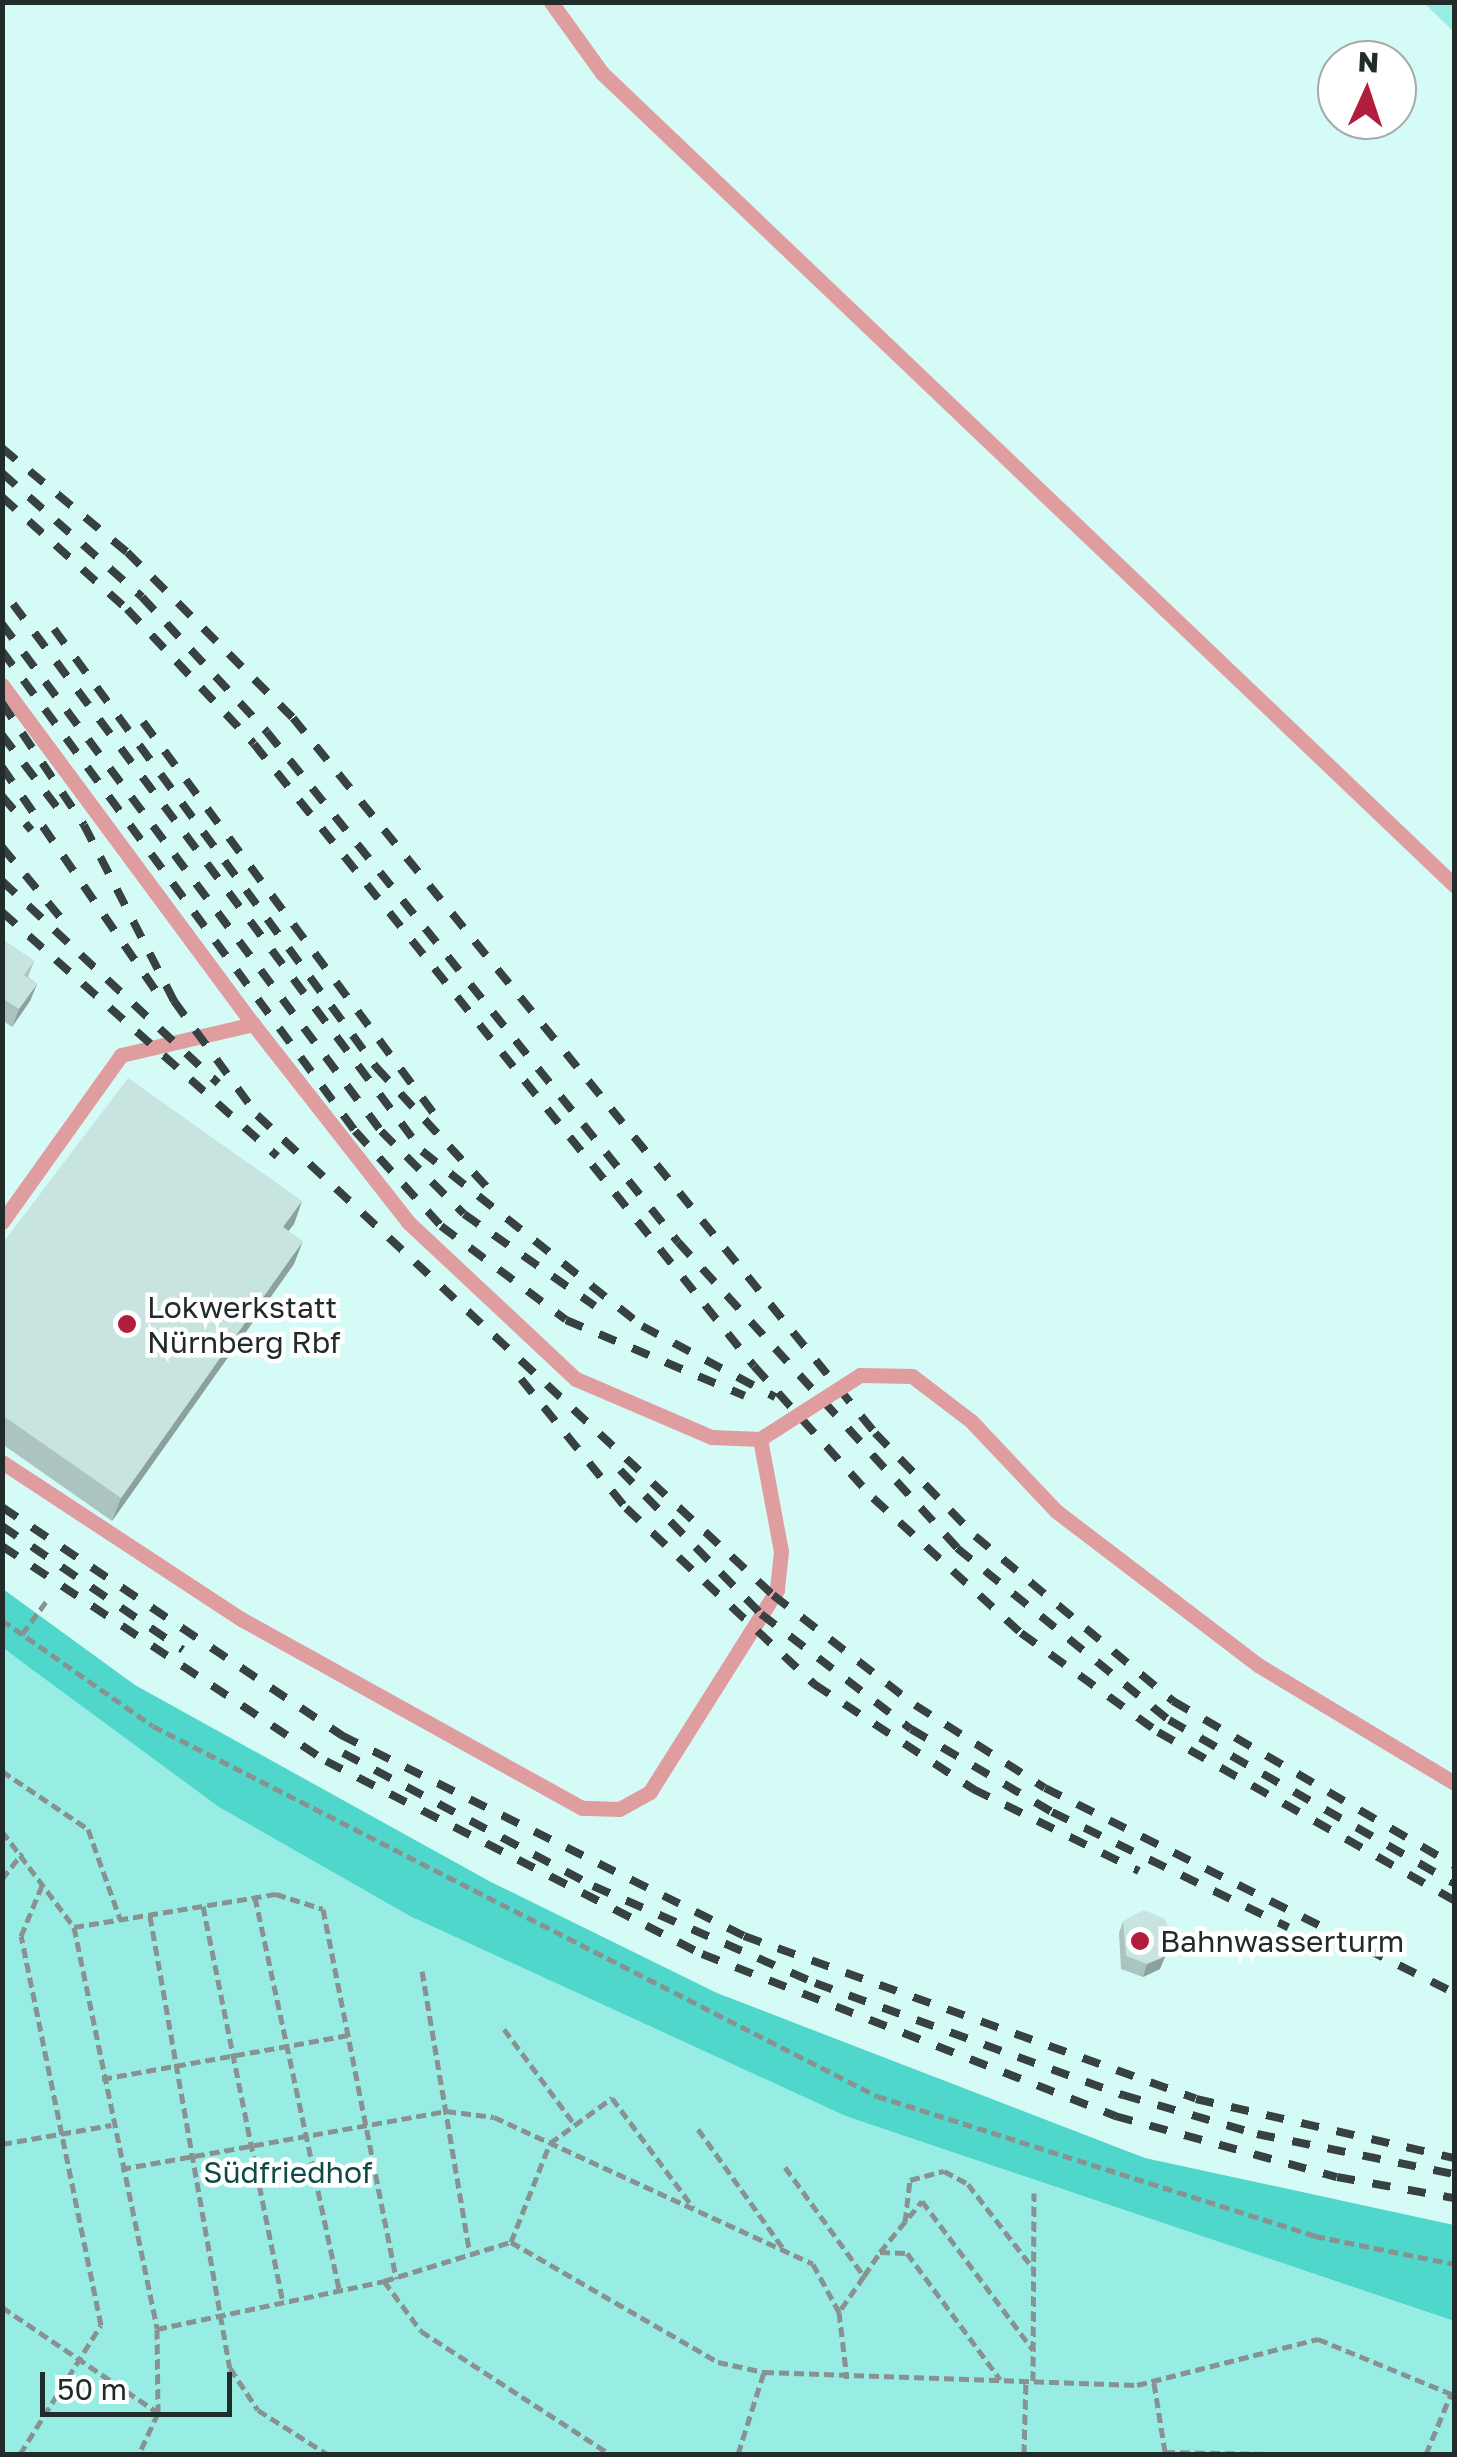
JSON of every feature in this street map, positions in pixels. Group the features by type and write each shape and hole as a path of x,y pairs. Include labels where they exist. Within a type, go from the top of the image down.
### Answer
{"lane":[{"path":"552,2 602,73 1454,886"},
{"path":"2,685 253,1024 408,1222 576,1379 711,1436 760,1439 860,1376 912,1376 971,1421 1056,1512 1258,1664 1454,1783"},
{"path":"2,1222 121,1055 253,1024"},
{"path":"2,1462 258,1629 567,1800 619,1809 650,1792 777,1590 781,1551 760,1439"}],"path":[{"path":"22,1634 48,1599"},
{"path":"2,1620 153,1726 877,2096 1315,2236 1454,2264"},
{"path":"2,1771 88,1829 120,1920"},
{"path":"2,1831 74,1927 111,2125 157,2329 158,2412 140,2454"},
{"path":"2,1879 22,1853"},
{"path":"20,2454 83,2363 101,2325 22,1936 43,1883"},
{"path":"74,1927 256,1897 305,1897 323,1909 396,2279"},
{"path":"256,1897 339,2290"},
{"path":"203,1906 283,2302"},
{"path":"150,1914 226,2314 230,2368 247,2398 327,2454"},
{"path":"422,1971 470,2250"},
{"path":"504,2029 575,2125"},
{"path":"102,2079 350,2035"},
{"path":"511,2242 550,2143 612,2098 695,2210"},
{"path":"121,2169 446,2110 494,2117 812,2264 839,2312 847,2380"},
{"path":"2,2144 111,2125"},
{"path":"698,2129 785,2251"},
{"path":"785,2167 864,2276"},
{"path":"904,2223 910,2180 944,2170 968,2184 1033,2268"},
{"path":"1024,2454 1033,2350 1034,2192"},
{"path":"839,2312 880,2252 922,2201 1033,2350"},
{"path":"157,2329 396,2279 470,2250 511,2242 718,2362 764,2372 847,2380 1154,2383 1318,2339 1453,2395 1426,2454"},
{"path":"880,2252 908,2253 1001,2380"},
{"path":"384,2281 421,2331 610,2454"},
{"path":"2,2307 158,2412"},
{"path":"738,2454 764,2372"},
{"path":"1154,2383 1165,2453 1268,2454"}],"shaded area":[{"path":"3,3 1424,3 1454,32 1454,2225 1145,2158 717,1993 491,1882 135,1685 3,1589"},
{"path":"3,1589 135,1685 491,1882 717,1993 1145,2158 1454,2225 1454,2321 848,2117 410,1916 219,1807 3,1648"}],"green space":[{"path":"1424,3 1454,3 1454,32"},
{"name":"Südfriedhof","path":"2,1648 65,1691 848,2117 1454,2321 1454,2454 3,2454"}],"building":[{"path":"2,939 34,961 24,975 37,984 19,1009 2,998"},
{"name":"Lokwerkstatt Nürnberg Rbf","path":"128,1078 302,1201 283,1227 303,1241 121,1498 2,1415 2,1244"},
{"name":"Bahnwasserturm","path":"1144,1910 1165,1919 1172,1938 1164,1957 1147,1964 1126,1956 1123,1921"}],"railway":[{"path":"2,448 127,552 293,718 875,1433 975,1536 1173,1701 1454,1865"},
{"path":"2,473 142,597 267,732 678,1242 957,1548 1169,1720 1454,1883"},
{"path":"2,497 127,609 254,744 754,1366 873,1498 1021,1633 1158,1732 1454,1900"},
{"path":"13,604 422,1151 642,1326 775,1397"},
{"path":"2,624 381,1131 464,1214 595,1306"},
{"path":"54,629 376,1067 496,1197"},
{"path":"2,651 355,1131 441,1226 566,1320 745,1396"},
{"path":"2,703 84,825 174,1001 257,1115 773,1595 915,1705 1045,1788 1448,1990"},
{"path":"143,722 438,1119"},
{"path":"2,735 60,811"},
{"path":"2,767 158,994"},
{"path":"2,796 31,830"},
{"path":"2,847 69,928"},
{"path":"2,881 218,1083"},
{"path":"2,912 277,1156"},
{"path":"521,1379 626,1508 814,1684 973,1789 1139,1871"},
{"path":"620,1470 761,1614 911,1729 1052,1812 1288,1927"},
{"path":"2,1507 341,1735 744,1936 1196,2099 1454,2158"},
{"path":"2,1526 183,1650"},
{"path":"2,1546 326,1761 702,1954 1115,2116 1337,2177 1454,2198"},
{"path":"343,1753 593,1886 815,1983 1123,2095 1257,2134 1454,2174"}],"place":[{"name":"Lokwerkstatt Nürnberg Rbf","path":"127,1324"},
{"name":"Bahnwasserturm","path":"1140,1941"}]}
